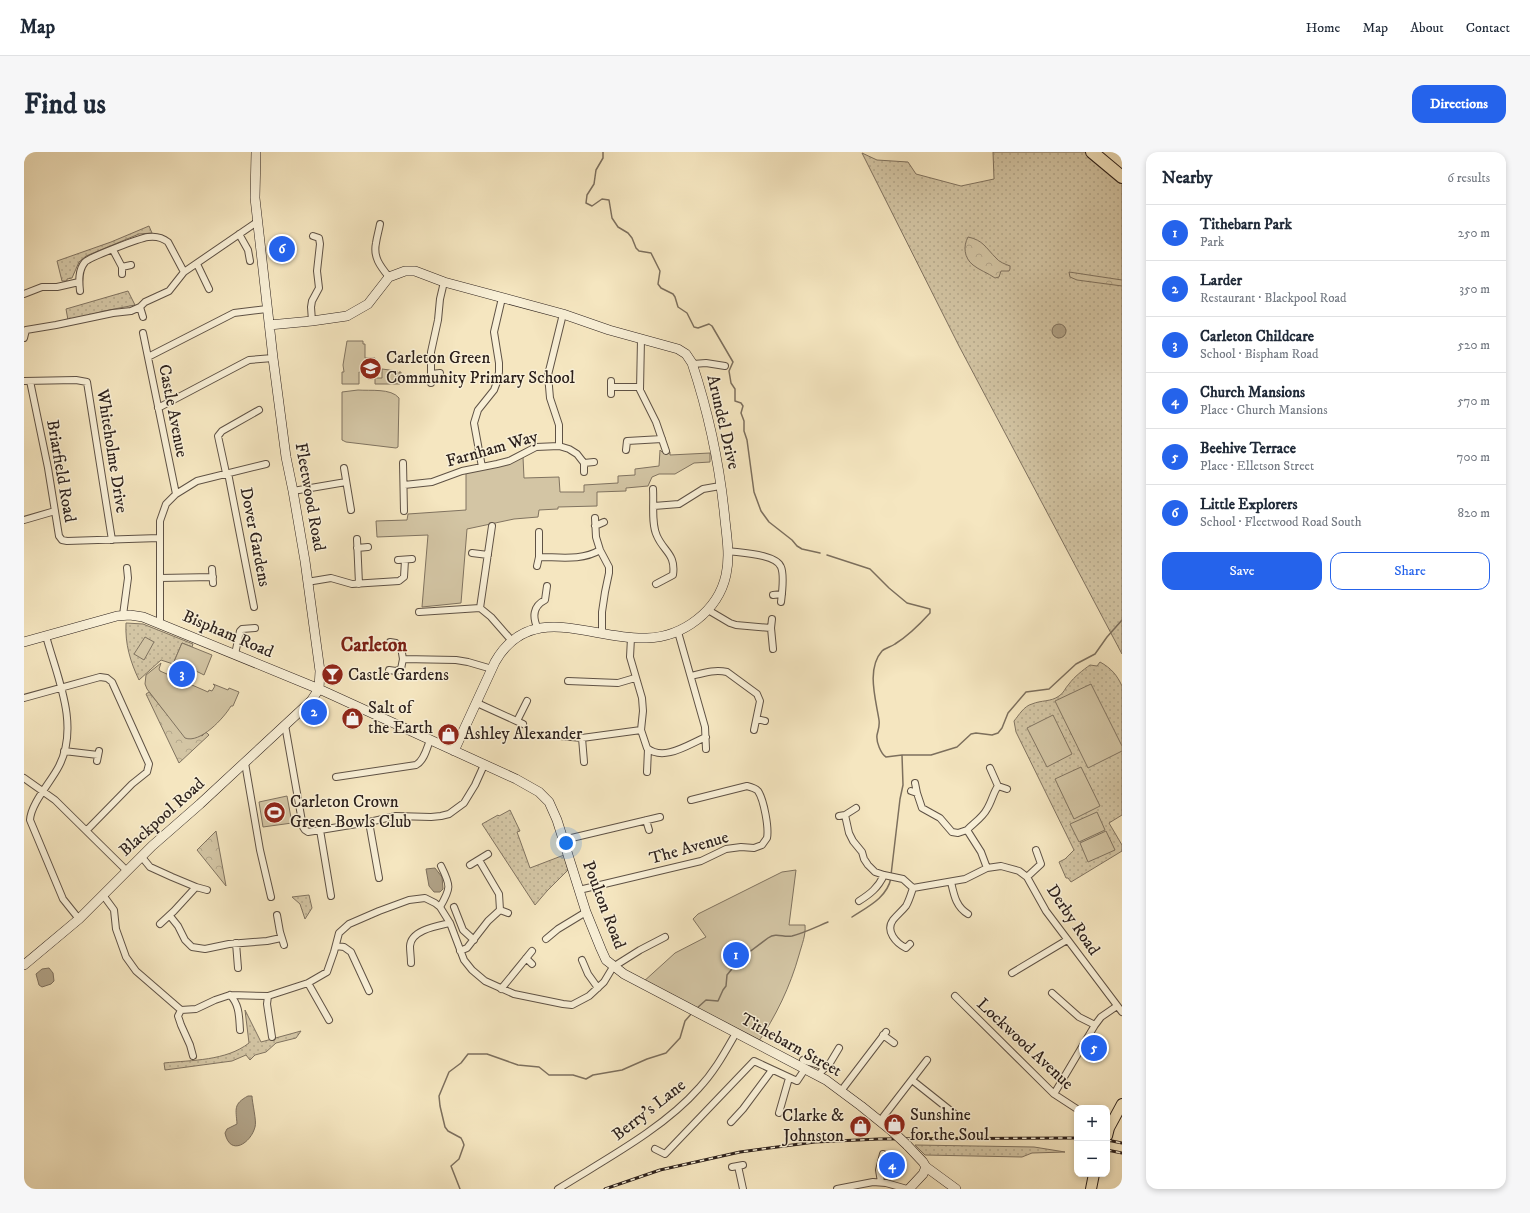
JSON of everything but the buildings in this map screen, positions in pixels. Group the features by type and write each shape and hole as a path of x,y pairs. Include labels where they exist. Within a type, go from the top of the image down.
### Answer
{"highway":[{"path":"1092,152 1122,177"}],"main road":[{"name":"Fleetwood Road","path":"256,152 255,189 257,222 267,310 286,457 293,491 320,671 319,689"},
{"name":"Arundel Drive","path":"389,277 404,270 415,271 444,282 563,314 609,330 681,350 693,364 707,415 720,486 728,551 726,574 723,585 716,598 708,610 700,618 678,632 661,637 631,638 555,626 528,632 512,641 499,655 454,751"},
{"path":"269,325 340,317 356,311 372,299 389,277"},
{"name":"Bispham Road","path":"24,642 117,616 124,615 143,617 319,689"},
{"name":"Blackpool Road","path":"24,965 79,919 141,856 245,763 311,701 319,689"},
{"name":"Poulton Road","path":"319,689 516,779 544,796 549,802 557,820 586,912 604,957 614,967"},
{"name":"Tithebarn Street","path":"614,967 624,974 736,1033 804,1065 841,1091 892,1131 923,1162 924,1170 938,1174 956,1189"},
{"path":"1110,1127 1122,1104"},
{"path":"908,1189 924,1170"},
{"path":"1091,1189 1093,1177"}],"street":[{"path":"24,338 25,330 113,313 131,311 140,308 146,302 169,291 184,272 257,222"},
{"path":"380,224 376,243 376,257 379,265 389,277"},
{"path":"379,232 386,232"},
{"path":"239,234 248,250 250,261"},
{"path":"312,321 312,301 319,288 317,271 320,244 318,236"},
{"path":"80,292 79,282 81,269 86,261 149,237 164,239 168,242 184,272"},
{"path":"113,250 122,267 122,274"},
{"path":"197,264 204,281 209,288"},
{"path":"122,267 130,265"},
{"path":"198,286 204,281"},
{"path":"24,294 42,287 57,287 79,282"},
{"path":"431,384 431,352 444,282"},
{"path":"482,467 474,424 478,410 494,390 497,382 499,372 494,332 502,298"},
{"path":"140,308 143,318"},
{"path":"148,357 234,313 267,310"},
{"path":"559,446 559,425 550,398 548,375 563,314"},
{"name":"Castle Avenue","path":"143,333 176,494"},
{"path":"641,339 640,387 656,422 666,451"},
{"path":"158,408 249,360 273,358"},
{"path":"693,364 706,363 725,366"},
{"path":"431,374 440,374"},
{"name":"Whiteholme Drive","path":"27,381 76,380 87,382 112,540"},
{"name":"Briarfield Road","path":"27,381 48,468 59,536 62,540 159,538"},
{"path":"611,387 640,387"},
{"name":"Dover Gardens","path":"254,607 218,436 222,431 259,410"},
{"path":"626,450 626,442 629,441 662,439"},
{"name":"Farnham Way","path":"404,485 432,482 451,474 509,461 536,447 559,446 569,449 577,454 584,462"},
{"path":"584,472 584,462 594,462"},
{"path":"403,463 404,511"},
{"path":"160,623 159,538 160,521 166,504 176,494 197,481 266,464"},
{"path":"344,468 351,510"},
{"path":"293,491 346,482"},
{"path":"654,506 679,504 703,489 720,486"},
{"path":"653,489 654,525 657,536 673,562 675,577 656,584"},
{"path":"24,520 54,511"},
{"path":"595,518 596,537 600,550 609,567 602,612 602,634"},
{"path":"595,526 604,522"},
{"path":"480,608 492,526"},
{"path":"537,566 539,557 539,535 546,536"},
{"path":"357,539 360,584"},
{"path":"358,548 368,547"},
{"path":"539,557 572,558 589,555 600,550"},
{"path":"728,551 764,557 778,562 782,568 782,602"},
{"path":"472,553 488,555"},
{"path":"307,582 331,578 352,584 396,582 402,580 405,560"},
{"path":"124,615 128,585 127,568"},
{"path":"160,578 213,580 212,569"},
{"path":"538,629 535,623 536,608 545,600 547,586"},
{"path":"773,595 782,594"},
{"path":"419,612 480,608 491,617 512,641"},
{"path":"708,610 736,625 771,628"},
{"path":"772,619 771,628 773,649"},
{"path":"235,654 242,629 255,628"},
{"path":"678,632 705,728 706,748"},
{"path":"46,636 68,719 68,733 59,766 32,810 30,820 63,900 79,919"},
{"path":"631,638 630,657 642,698 643,711 641,730 644,742 648,749 657,754 668,753 706,737"},
{"path":"389,670 396,671 401,669 403,659 402,647 396,643 390,642"},
{"path":"403,659 456,660 492,669"},
{"path":"691,676 715,670 727,672 756,694 760,701 754,730"},
{"path":"24,698 100,677 110,679 149,764 147,772 132,784 87,830"},
{"path":"568,681 580,685 618,682 635,678"},
{"path":"758,697 764,693"},
{"path":"477,703 520,722 527,701"},
{"path":"757,719 765,721"},
{"path":"285,725 303,827 308,832 396,816 431,817 449,814 464,803 476,785 484,764"},
{"path":"549,735 561,740 641,730"},
{"path":"582,738 584,762"},
{"path":"336,777 419,764 430,740"},
{"path":"647,772 648,749"},
{"path":"64,751 98,756"},
{"path":"245,763 260,850 271,897"},
{"path":"990,768 998,786 1007,789"},
{"path":"24,778 55,800 127,871"},
{"path":"915,783 914,792 922,808 940,818 952,832 958,833 967,830 986,811 998,786"},
{"name":"The Avenue","path":"579,890 701,861 726,849 741,847 754,848 762,845 767,838 763,804 755,789 747,786 701,801 691,800"},
{"path":"856,808 842,815 853,841 862,852 868,865 875,872 885,876 903,879 913,888"},
{"path":"563,840 660,817"},
{"path":"646,820 649,830"},
{"path":"369,822 379,878"},
{"path":"320,830 331,896"},
{"path":"913,888 965,879 987,868 981,852 967,830"},
{"path":"1027,877 1041,864 1036,850"},
{"path":"470,865 488,854"},
{"path":"141,856 150,867 172,878 207,890"},
{"path":"479,860 499,894 500,910"},
{"path":"440,907 447,894 449,882 441,866"},
{"name":"Derby Road","path":"987,868 1001,866 1011,868 1027,877 1046,911 1122,1012"},
{"path":"858,902 879,886 885,876"},
{"path":"951,882 954,896 961,910 968,914"},
{"path":"160,924 170,916 196,886"},
{"path":"907,955 908,946 896,940 890,928 892,922 906,905 913,888"},
{"path":"103,895 114,910 116,929 126,957 136,971 180,1010 196,1009 230,995 268,996 308,983 327,972 339,933 349,924 409,900 425,898 440,907 450,923 464,960 472,970 485,981 514,994 572,1005 589,996 598,988 614,967 640,950 665,937"},
{"path":"454,907 463,930 474,940"},
{"path":"500,910 508,913"},
{"path":"460,951 467,948 488,921 500,910"},
{"path":"957,917 961,910"},
{"path":"546,940 558,929 586,912"},
{"path":"277,915 281,938 284,945"},
{"path":"170,916 178,926 185,940 192,947 205,949 229,944 268,941 281,938"},
{"path":"411,963 410,945 414,937 420,932 450,923"},
{"path":"1012,973 1067,940"},
{"path":"236,944 238,968"},
{"path":"336,946 344,947 351,952 369,992"},
{"path":"501,989 532,951"},
{"path":"526,958 532,964"},
{"path":"582,960 588,974 598,988"},
{"path":"308,983 329,1020"},
{"path":"1052,993 1079,1017 1095,1025"},
{"path":"230,995 234,999 238,1009 240,1030"},
{"path":"268,996 267,1004 272,1037"},
{"name":"Lockwood Avenue","path":"954,996 1054,1094 1074,1107"},
{"path":"1054,1094 1095,1025 1101,1017 1117,1006"},
{"path":"180,1010 178,1016 180,1025 190,1045 193,1056"},
{"name":"Berry's Lane","path":"558,1189 622,1149 676,1110 698,1090 710,1075 727,1050 736,1033"},
{"path":"841,1091 885,1033 894,1043"},
{"path":"818,1075 825,1068 839,1048"},
{"path":"880,1121 927,1060"},
{"path":"655,1149 665,1154 754,1061 797,1081 804,1065 821,1064 825,1068"},
{"path":"731,1122 744,1109 772,1070"},
{"path":"779,1113 789,1078"},
{"path":"912,1080 956,1115"},
{"path":"880,1182 879,1170 883,1154"},
{"path":"738,1166 743,1189"},
{"path":"837,1189 873,1182 880,1182 908,1189"}],"green space":[{"path":"993,152 1087,152 1122,181 1122,654 959,346 862,153 877,160 908,162 916,174 961,186 994,179"},
{"path":"149,226 152,233 139,234 86,256 79,262 72,278 67,279 67,281 62,281 57,261 111,242"},
{"path":"968,237 981,242 999,261 1010,266 1009,271 1001,271 999,277 995,278 973,265 965,252 965,244"},
{"path":"1069,272 1122,280 1122,286 1077,280 1070,277"},
{"path":"128,291 135,305 68,320 66,309"},
{"path":"347,341 363,341 363,344 365,344 365,358 375,358 375,373 359,372 359,384 342,384 342,372 344,372 343,365"},
{"path":"382,369 397,371 397,376 399,376 399,372 401,372 400,384 375,384 375,378 382,378"},
{"path":"358,390 386,391 399,398 398,447 346,442 342,440 342,392"},
{"path":"660,450 662,452 670,452 670,455 710,453 710,462 694,463 675,474 659,474 652,477 648,486 626,488 626,491 597,492 597,506 558,507 558,509 539,510 538,517 514,519 467,529 461,603 422,607 428,535 377,537 376,521 407,520 408,514 466,510 466,473 509,463 523,457 524,478 559,477 560,492 584,492 584,485 618,483 618,476 635,475 635,469 659,466"},
{"path":"126,623 143,624 193,644 192,647 182,643 173,664 161,660 139,680 129,652 126,638"},
{"path":"145,637 154,642 144,660 134,654"},
{"path":"182,643 212,655 204,675 194,670 193,672 173,664"},
{"path":"1100,662 1113,672 1122,686 1122,815 1109,823 1122,845 1122,851 1071,882 1068,878 1066,878 1059,862 1065,859 1074,850 1016,732 1014,721 1029,705 1059,696 1073,679 1082,671 1090,665 1097,666"},
{"path":"161,663 159,669 160,671 208,692 209,690 212,691 215,686 213,684 228,690 229,688 239,692 233,706 231,706 223,717 204,734 191,739 185,738 147,689 145,684 146,675"},
{"path":"1091,684 1122,746 1122,751 1088,768 1055,701"},
{"path":"149,692 165,712 202,736 206,732 209,735 179,763 146,694"},
{"path":"1053,715 1072,754 1047,767 1027,728"},
{"path":"1081,767 1100,806 1074,819 1055,779"},
{"name":"Carleton Crown Green Bowls Club","path":"287,796 292,823 263,827 259,802"},
{"path":"510,810 520,831 517,832 530,868 564,855 568,870 535,905 482,824"},
{"path":"1097,812 1105,830 1079,842 1070,824"},
{"path":"216,831 226,886 197,850"},
{"path":"1106,831 1115,850 1088,862 1080,843"},
{"path":"796,870 789,925 805,925 804,936 787,990 757,1044 642,983 675,953 706,937 693,919 698,914 782,872"},
{"path":"309,895 312,908 305,919 300,904 292,897"},
{"path":"245,1010 261,1042 301,1031 296,1038 276,1043 266,1052 255,1055 250,1060 246,1055 232,1061 165,1070 164,1063 208,1059 230,1053 249,1043"},
{"path":"915,1145 1034,1147 1065,1152 1032,1153 1022,1157 925,1155"}],"shaded area":[{"path":"1056,324 1062,324 1066,328 1066,334 1062,338 1056,338 1052,334 1052,328"},
{"path":"435,868 442,877 443,889 440,892 434,892 429,886 426,869"},
{"path":"49,968 53,973 54,981 51,984 42,987 39,985 36,974 42,969"},
{"path":"248,1096 252,1096 255,1127 253,1133 245,1142 236,1146 231,1144 225,1133 227,1129 237,1124 236,1107"}],"waterway":[{"path":"603,152 603,158 596,170 594,184 587,195 586,203 592,206 602,199 609,200 612,218 618,227 628,233 639,251 651,253 660,271 658,284 661,288 673,294 678,307 687,313 694,327 698,328 709,324 712,326 733,362 729,371 731,383 735,389 735,401 741,403 743,406 741,413 744,421 744,431 747,440 754,492 761,511 769,522 792,540 797,546 802,549 820,553"},
{"path":"827,555 870,569 907,603 930,609 930,613 909,634 882,651 877,658 874,667 873,685 879,722 877,735 878,744 882,753 886,757 902,755"},
{"path":"891,875 903,785 902,755 931,755 957,747 971,734 976,733 992,735 998,733 1002,728 1008,713 1026,692 1049,689 1076,664 1095,654 1122,620"},
{"path":"852,917 876,901 889,885 891,878"},
{"path":"696,1009 706,1000 718,1001 726,986 727,975 740,959 771,936 792,936 806,932 828,922"},
{"path":"460,1189 451,1166 459,1159 464,1145 461,1138 448,1131 445,1127 439,1096 449,1072 461,1063 468,1054 487,1054 518,1065 539,1067 549,1075 573,1075 586,1079 593,1075 622,1070 647,1059 666,1053 680,1038 685,1021 692,1013"}],"railway":[{"path":"605,1189 660,1170 740,1152 815,1142 879,1139 1074,1138"},
{"path":"1110,1141 1122,1143"},
{"path":"1110,1151 1122,1153"}],"place":[{"name":"Little Explorers","path":"282,249"},
{"name":"Carleton Green Community Primary School","path":"371,368"},
{"name":"Carleton Childcare","path":"182,674"},
{"name":"Castle Gardens","path":"332,675"},
{"name":"Larder","path":"314,712"},
{"name":"Salt of the Earth","path":"353,718"},
{"name":"Ashley Alexander","path":"448,734"},
{"name":"Carleton Crown Green Bowls Club","path":"275,812"},
{"name":"Tithebarn Park","path":"736,955"},
{"name":"Beehive Terrace","path":"1094,1048"},
{"name":"Sunshine for the Soul","path":"895,1125"},
{"name":"Clarke & Johnston","path":"860,1126"},
{"name":"Church Mansions","path":"892,1165"}],"district":[{"name":"Carleton","path":"374,645"}]}
